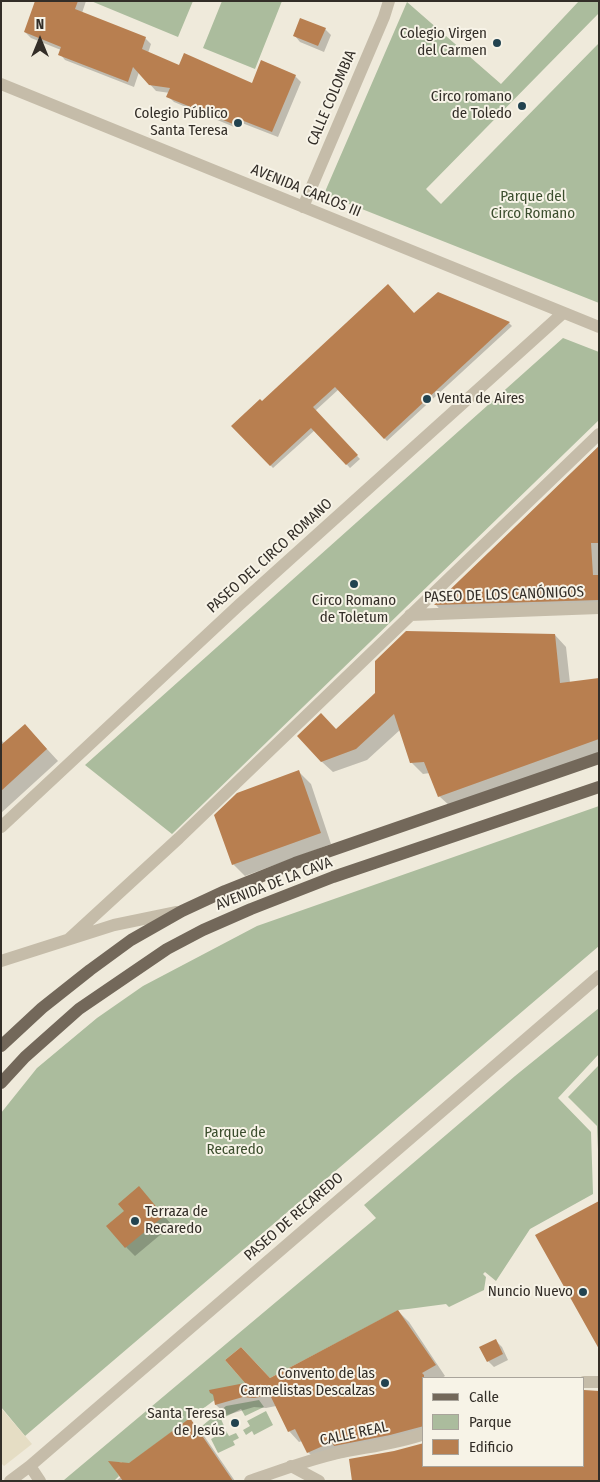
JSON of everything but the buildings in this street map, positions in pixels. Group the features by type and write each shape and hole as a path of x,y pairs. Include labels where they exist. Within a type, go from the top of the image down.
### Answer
{"main road":[{"name":"AVENIDA DE LA CAVA","path":"1,1046 42,1008 90,970 132,940 182,911 225,891 295,863 599,758"},
{"name":"AVENIDA DE LA CAVA","path":"1,1083 25,1057 79,1009 167,949 203,930 251,909 333,878 599,787"}],"street":[{"name":"CALLE COLOMBIA","path":"303,207 384,17 389,1"},
{"name":"AVENIDA CARLOS III","path":"1,84 599,327"},
{"name":"PASEO DEL CIRCO ROMANO","path":"1,826 239,605 563,313"},
{"path":"69,939 178,838 599,434"},
{"name":"PASEO DE LOS CANÓNIGOS","path":"410,615 599,608"},
{"path":"1,961 114,925 182,911"},
{"name":"PASEO DE RECAREDO","path":"10,1481 30,1466 599,976"},
{"path":"585,1382 599,1382"},
{"name":"CALLE REAL","path":"250,1481 291,1466 337,1453 406,1440 422,1435"},
{"path":"30,1466 40,1481"},
{"path":"291,1466 319,1481"}],"green space":[{"path":"91,1 193,1 178,37"},
{"path":"222,1 282,1 255,69 203,48"},
{"name":"Parque del Circo Romano","path":"579,1 599,1 599,13 426,189 441,204 599,43 599,303 324,194 407,2 501,84"},
{"path":"563,338 599,352 599,420 172,834 85,765"},
{"name":"Parque de Recaredo","path":"599,806 599,946 25,1436 1,1407 1,1113 37,1068 97,1018 143,986 257,926"},
{"path":"599,1008 599,1054 558,1098 591,1132 593,1194 530,1229 496,1281 485,1272 483,1274 486,1277 484,1290 449,1307 446,1304 399,1310 270,1378 241,1347 225,1360 253,1392 216,1399 126,1466 121,1462 116,1463 114,1468 119,1476 114,1481 64,1480 376,1218 364,1205 515,1076"},
{"path":"599,1065 599,1174 597,1126 568,1097"},
{"path":"259,1400 264,1407 245,1416 241,1409 221,1419 224,1426 207,1434 202,1426 226,1406"},
{"path":"266,1411 273,1425 254,1435 252,1431 246,1435 243,1430 250,1426 247,1421"},
{"path":"226,1431 229,1436 236,1433 239,1438 233,1441 235,1445 218,1453 211,1439"}],"shaded area":[{"path":"1,1408 32,1444 4,1466 1,1463"}],"place":[{"name":"Colegio Virgen del Carmen","path":"497,43"},
{"name":"Circo romano de Toledo","path":"522,106"},
{"name":"Colegio Público Santa Teresa","path":"238,123"},
{"name":"Venta de Aires","path":"427,399"},
{"name":"Circo Romano de Toletum","path":"354,584"},
{"name":"Terraza de Recaredo","path":"135,1221"},
{"name":"Nuncio Nuevo","path":"583,1292"},
{"name":"Convento de las Carmelistas Descalzas","path":"385,1383"},
{"name":"Santa Teresa de Jesús","path":"235,1423"}]}
